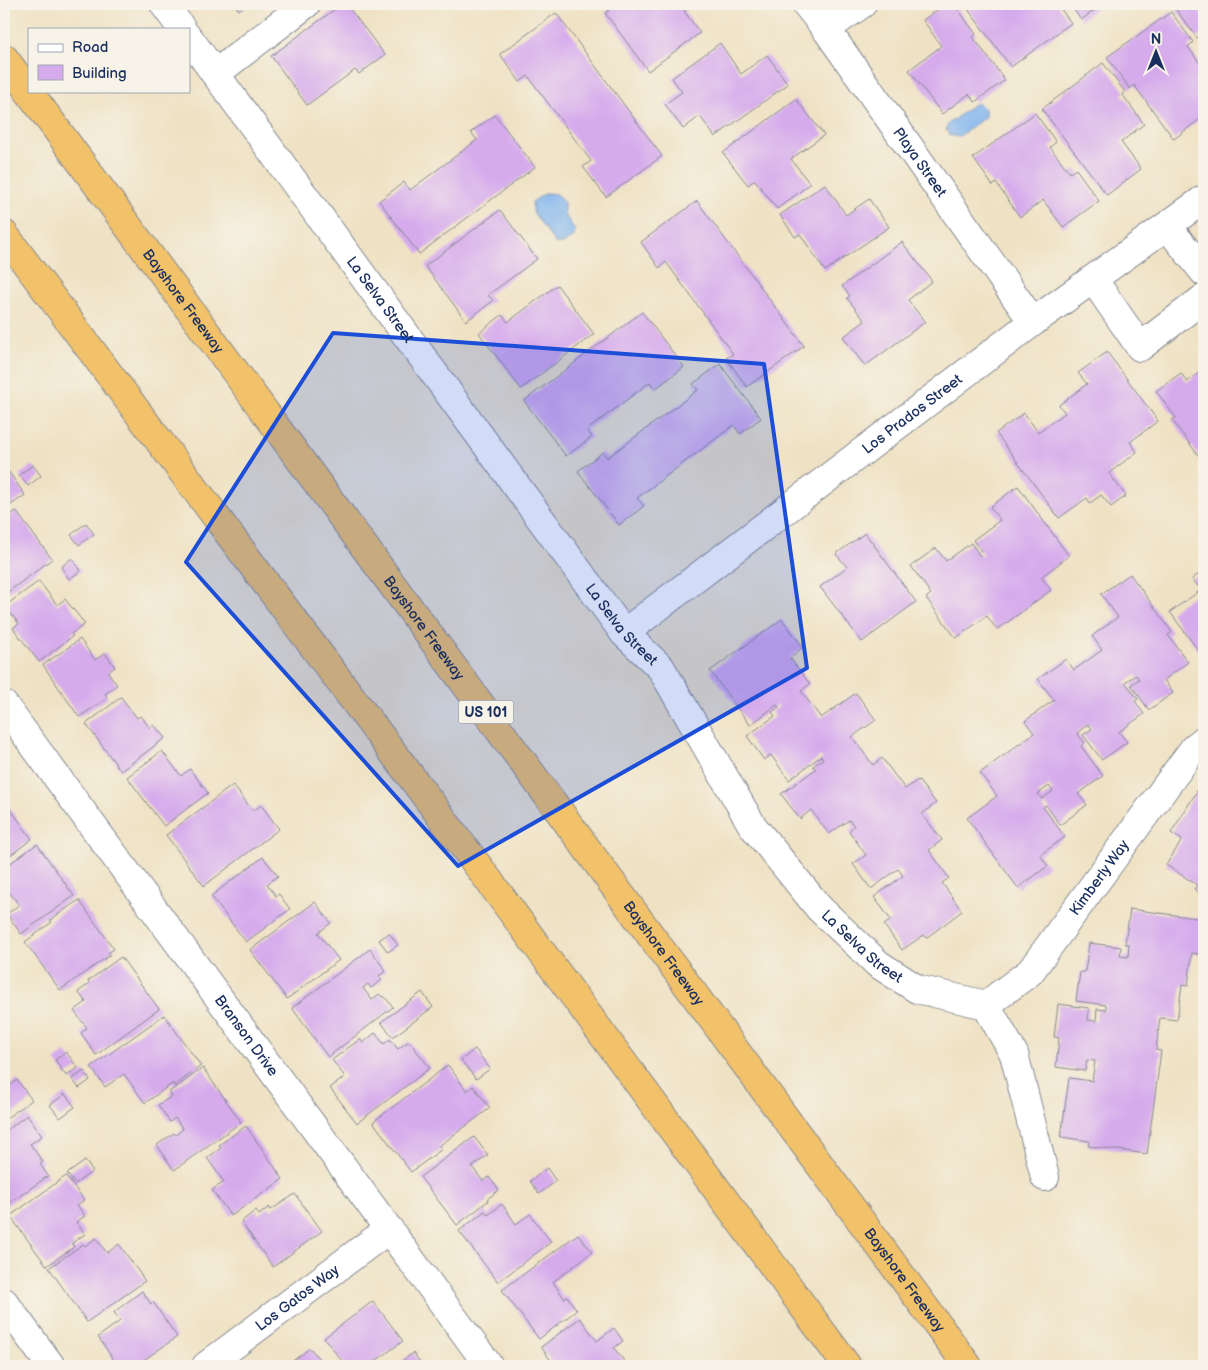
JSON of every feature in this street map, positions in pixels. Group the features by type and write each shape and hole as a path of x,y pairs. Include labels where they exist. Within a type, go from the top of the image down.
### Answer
{"highway":[{"name":"Bayshore Freeway","path":"4,58 28,91"},
{"name":"Bayshore Freeway","path":"29,92 968,1366"},
{"path":"4,234 487,878 847,1366"}],"street":[{"path":"164,4 181,28"},
{"path":"215,74 306,4"},
{"name":"Playa Street","path":"806,4 826,29 1033,322"},
{"path":"826,29 862,4"},
{"name":"La Selva Street","path":"190,39 624,633 661,668 752,825 819,908 878,964 917,989 986,1005"},
{"name":"Los Prados Street","path":"624,633 1033,322 1204,199"},
{"path":"1167,226 1204,272"},
{"path":"1093,279 1140,347 1204,298"},
{"name":"Branson Drive","path":"4,705 489,1366"},
{"name":"Kimberly Way","path":"986,1005 1030,972 1194,748 1204,740"},
{"path":"986,1005 1014,1054 1045,1177"},
{"name":"Los Gatos Way","path":"206,1366 389,1229"},
{"path":"4,1302 51,1366"}],"highlighted area":[{"path":"333,333 764,364 807,668 458,866 186,562"}],"water":[{"path":"974,104 980,104 985,109 985,117 958,137 949,135 946,129 948,124"},
{"path":"546,193 557,194 564,203 564,214 575,230 574,236 563,244 555,243 533,212 532,202"}],"building":[{"path":"234,4 248,4 239,10"},
{"path":"342,4 346,4 385,55 359,74 355,70 307,105 271,56"},
{"path":"618,4 694,4 684,11 700,33 648,71 605,13"},
{"path":"946,4 954,4 976,34 973,37 1005,80 975,102 969,94 942,114 909,70 941,46 923,20"},
{"path":"964,4 1057,4 1071,23 1011,67"},
{"path":"1070,4 1103,4 1081,20"},
{"path":"1181,4 1204,4 1204,33 1197,38 1175,8"},
{"path":"1171,12 1193,42 1188,47 1204,69 1204,116 1174,139 1134,85 1130,89 1107,57"},
{"path":"556,13 662,156 606,197 583,167 591,161 528,76 520,82 500,54"},
{"path":"720,43 741,74 767,55 788,84 715,137 700,116 683,129 665,104 682,92 672,78"},
{"path":"1103,63 1125,92 1122,94 1144,124 1121,142 1141,169 1107,195 1042,109"},
{"path":"796,99 824,135 791,159 810,184 777,209 755,180 748,185 723,153"},
{"path":"1035,113 1056,142 1050,147 1070,173 1076,169 1099,201 1063,227 1043,200 1020,217 996,183 993,186 973,158"},
{"path":"495,115 535,167 419,254 379,201 404,182 410,190 477,140 471,132"},
{"path":"825,184 846,215 869,199 889,227 825,271 800,234 795,237 780,215"},
{"path":"697,201 804,346 747,387 726,358 733,354 666,262 659,268 641,242"},
{"path":"500,210 537,259 488,295 493,301 466,321 425,266"},
{"path":"902,242 932,281 908,300 925,322 865,366 843,337 865,321 847,298 850,296 842,286"},
{"path":"557,285 594,334 521,389 479,333 502,315 508,322"},
{"path":"642,312 684,367 655,389 650,382 587,430 592,437 566,456 524,401"},
{"path":"1107,352 1158,421 1130,442 1137,452 1109,473 1126,496 1111,507 1101,495 1090,503 1087,498 1059,518 996,433 1024,413 1038,432 1065,413 1059,405 1087,384 1078,373"},
{"path":"720,364 761,418 740,434 734,425 637,498 644,506 619,525 578,471 603,452 607,458 698,390 693,384"},
{"path":"1204,369 1204,463 1172,420 1176,418 1156,391 1181,373 1187,382"},
{"path":"4,465 25,495 4,510"},
{"path":"33,465 41,476 28,486 19,475"},
{"path":"1018,486 1069,556 1041,577 1051,590 997,630 987,616 956,638 926,598 931,594 911,566 936,548 946,561 971,543 980,556 983,554 973,540 1000,520 990,507"},
{"path":"16,511 52,559 4,595 4,520"},
{"path":"86,523 94,534 79,545 71,535"},
{"path":"865,533 916,602 862,642 820,587 847,567 836,554"},
{"path":"72,558 81,571 69,579 61,567"},
{"path":"1204,570 1204,658 1170,612 1201,590 1192,579"},
{"path":"1130,574 1172,632 1168,635 1188,662 1164,680 1173,693 1149,710 1131,685 1139,679 1136,675 1125,682 1138,699 1135,701 1144,714 1119,732 1127,742 1102,760 1083,735 1092,729 1088,724 1077,733 1085,743 1081,746 1103,776 1078,794 1087,805 1060,825 1046,805 1043,807 1065,837 1040,855 1048,866 1018,888 967,818 997,796 980,773 1034,733 1025,721 1054,700 1038,679 1066,659 1074,670 1102,650 1092,636 1118,617 1101,594","holes":["1049,786 1053,791 1042,799 1038,794"]},
{"path":"39,581 57,605 65,599 85,624 71,634 73,636 39,662 13,628 19,624 5,606"},
{"path":"782,619 803,647 790,658 810,684 801,691 821,718 856,693 876,720 852,737 873,765 882,758 905,789 918,780 936,803 922,814 942,840 929,850 949,878 942,883 962,911 926,938 924,935 902,950 884,925 891,920 874,897 903,876 900,871 898,869 871,889 853,864 866,855 849,831 854,826 849,820 829,834 811,810 800,819 781,794 816,769 813,766 823,759 821,756 789,780 771,755 764,760 747,736 775,716 772,712 779,707 777,705 750,725 710,671"},
{"path":"80,639 95,660 105,653 115,667 108,672 117,685 105,694 108,698 79,717 43,665"},
{"path":"121,697 137,718 141,716 150,728 154,725 165,738 121,771 86,724"},
{"path":"162,751 181,776 190,769 208,793 164,826 127,777"},
{"path":"1204,780 1204,896 1194,889 1197,885 1166,865 1182,840 1171,833"},
{"path":"233,785 253,811 261,805 279,829 204,886 166,835"},
{"path":"4,800 32,839 4,860"},
{"path":"37,844 74,896 21,934 7,914 19,905 7,889 4,892 4,871 5,867"},
{"path":"263,857 278,876 267,884 276,896 279,894 290,909 246,942 211,896"},
{"path":"79,900 114,949 108,953 110,955 60,990 25,942 52,922 50,920"},
{"path":"315,902 331,923 318,933 339,960 287,999 250,950"},
{"path":"1130,909 1204,919 1204,955 1192,953 1188,986 1182,985 1177,1020 1160,1018 1156,1050 1161,1051 1147,1154 1088,1146 1089,1141 1061,1137 1069,1078 1092,1081 1095,1061 1087,1060 1085,1071 1056,1067 1059,1038 1054,1037 1058,1004 1089,1008 1088,1020 1096,1021 1097,1009 1106,1010 1106,1005 1076,1001 1080,972 1085,972 1089,943 1121,947 1120,956 1128,957 1129,944 1125,944"},
{"path":"389,933 398,945 388,952 379,940"},
{"path":"370,949 386,971 379,976 382,980 371,988 368,984 363,988 372,1000 379,994 382,997 384,996 393,1007 328,1057 292,1008"},
{"path":"121,957 159,1009 96,1055 81,1033 87,1028 74,1011 86,1002 78,992 89,984 88,981"},
{"path":"422,992 433,1007 393,1037 381,1022"},
{"path":"164,1015 201,1066 174,1086 173,1083 145,1103 124,1074 105,1087 91,1067"},
{"path":"375,1033 384,1044 390,1039 398,1049 409,1041 430,1068 357,1123 330,1088 345,1077 332,1060 360,1039 363,1043"},
{"path":"475,1049 490,1069 476,1079 461,1060"},
{"path":"66,1052 78,1068 66,1076 55,1060"},
{"path":"448,1065 467,1091 473,1086 490,1108 439,1146 442,1149 411,1172 373,1122"},
{"path":"203,1068 241,1122 174,1170 157,1145 183,1129 175,1118 170,1122 158,1105 172,1096 169,1092"},
{"path":"84,1071 90,1080 79,1088 72,1079"},
{"path":"17,1080 32,1100 4,1120 4,1090"},
{"path":"65,1094 75,1107 60,1118 50,1105"},
{"path":"27,1115 42,1136 30,1144 43,1162 40,1164 48,1176 4,1207 4,1132"},
{"path":"246,1126 283,1179 231,1216 212,1190 224,1182 207,1158 221,1148 219,1145"},
{"path":"474,1137 488,1155 472,1167 483,1181 489,1177 499,1190 457,1225 420,1177"},
{"path":"85,1161 93,1171 75,1184 67,1174"},
{"path":"547,1168 556,1181 539,1194 530,1181"},
{"path":"66,1176 84,1200 77,1205 85,1216 76,1222 85,1234 72,1243 74,1247 47,1266 10,1216"},
{"path":"295,1194 322,1231 273,1267 241,1222 256,1210 259,1215 269,1207 271,1210"},
{"path":"502,1204 516,1224 530,1214 551,1242 498,1282 459,1231 485,1211 488,1215"},
{"path":"578,1234 592,1252 553,1282 564,1298 567,1296 577,1310 539,1339 502,1290"},
{"path":"96,1238 107,1253 119,1244 145,1281 87,1322 49,1268 83,1244 85,1246"},
{"path":"142,1291 151,1304 153,1302 177,1337 135,1366 118,1366 98,1337 120,1321 114,1312"},
{"path":"373,1301 403,1341 369,1366 346,1366 324,1338"},
{"path":"580,1318 597,1341 614,1328 623,1341 614,1348 624,1361 617,1366 555,1366 541,1347"},
{"path":"310,1348 325,1366 286,1366"},
{"path":"413,1353 423,1366 395,1366"}]}
